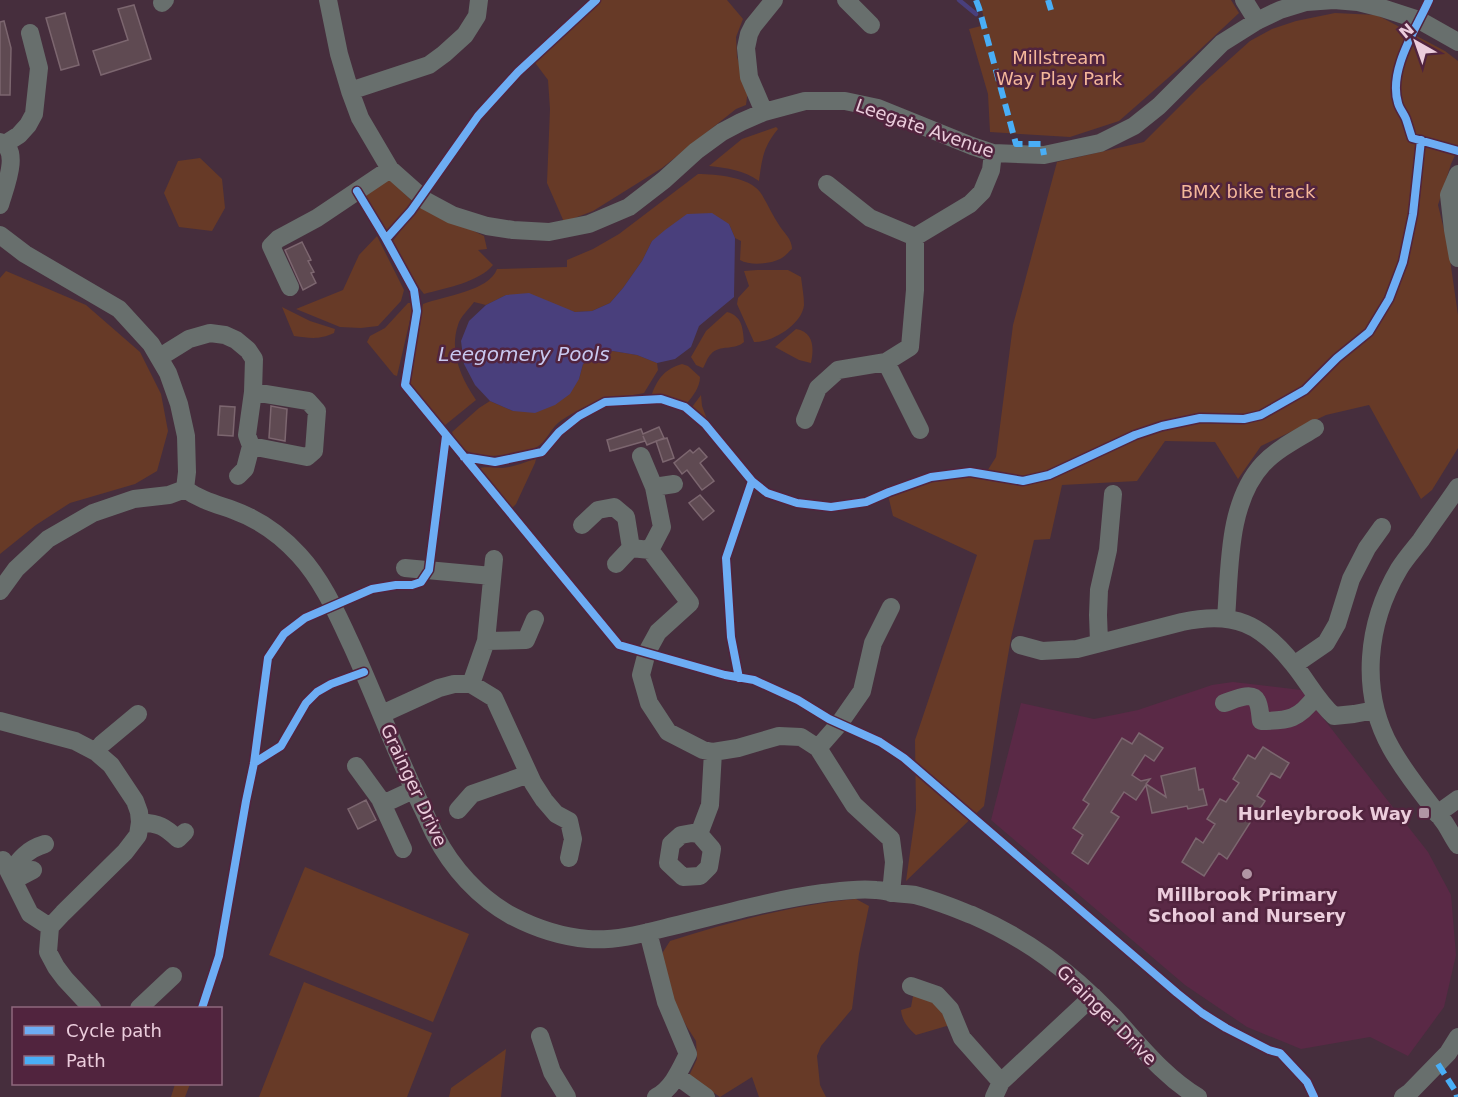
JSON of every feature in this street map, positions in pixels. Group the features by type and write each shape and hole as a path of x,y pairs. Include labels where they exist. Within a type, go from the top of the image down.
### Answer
{"street":[{"name":"Leegate Avenue","path":"328,0 339,54 350,91 360,118 390,169 426,201 452,215 487,226 549,232 589,224 629,207 696,151 723,132 764,112 804,102 845,101 878,108 993,153 1044,155 1100,143 1119,135 1159,106 1222,43 1257,21 1280,10 1306,2 1334,0 1358,2 1395,11 1419,20 1458,42"},
{"path":"350,91 429,65 465,35 477,15 479,0"},
{"path":"764,112 749,77 746,48 753,26 774,0"},
{"path":"846,0 871,25"},
{"path":"1244,0 1257,21"},
{"path":"0,205 12,164 8,147 3,143 19,135 34,114 39,68 30,33"},
{"path":"915,237 970,204 982,192 991,170 993,153"},
{"path":"290,287 271,246 278,238 317,218 390,169"},
{"path":"1458,174 1449,195 1458,258"},
{"path":"827,184 870,218 915,237"},
{"path":"0,236 25,254 119,309 151,344 168,373 179,404 186,436 187,472 185,489 169,495 134,500 93,513 48,539 15,569 0,591"},
{"path":"805,420 818,388 838,370 886,362 910,347 915,290 915,237"},
{"path":"160,357 189,339 210,333 225,335 236,340 248,350 254,359 253,392 247,435 251,446 246,469 238,476"},
{"path":"886,362 920,430"},
{"path":"251,446 307,457 314,451 317,411 308,401 253,392"},
{"path":"1226,618 1231,551 1243,497 1252,479 1263,465 1279,450 1315,428"},
{"path":"641,456 654,487 662,527 650,550"},
{"path":"654,487 674,483"},
{"path":"1458,487 1400,567 1385,596 1376,625 1371,654 1375,710 1382,729 1402,766 1445,824 1458,846"},
{"name":"Grainger Drive","path":"185,489 198,499 237,512 268,528 297,553 327,593 382,714 413,790 436,837 466,880 492,904 529,924 562,935 588,939 617,939 800,896 839,891 876,890 915,895 949,906 993,925 1036,949 1062,968 1093,996 1160,1068 1198,1097"},
{"path":"1099,642 1099,590 1107,550 1113,494"},
{"path":"582,525 598,510 614,507 626,517 631,548"},
{"path":"1294,665 1326,643 1337,624 1351,579 1367,548 1382,527"},
{"path":"631,548 650,550 695,599 658,632 647,652 641,675 649,704 668,732 703,750 713,752 738,748 778,736 801,737 818,748 854,805 891,839 894,862 891,893"},
{"path":"616,564 631,548"},
{"path":"405,568 493,568 486,641 471,684"},
{"path":"818,748 862,692 873,643 891,607"},
{"path":"1020,645 1048,651 1077,649 1197,619 1226,618 1241,621 1270,637 1294,665 1325,708 1334,716 1375,710"},
{"path":"486,641 526,640 535,619"},
{"path":"382,714 439,688 454,684 471,684 495,698 531,778 544,800 556,814 569,821 573,839 569,858"},
{"path":"1224,703 1254,697 1261,721 1278,721 1294,717 1306,709 1316,696"},
{"path":"96,752 102,744 138,714"},
{"path":"0,721 75,741 96,752 111,765 135,801 139,812 138,835 125,852 50,927 48,952 65,979 91,1007"},
{"path":"699,834 710,805 713,752"},
{"path":"356,766 383,804 403,849"},
{"path":"458,810 472,794 531,778"},
{"path":"383,804 413,790"},
{"path":"1437,814 1458,799"},
{"path":"140,822 166,828 178,839 185,832"},
{"path":"9,871 33,848 45,844"},
{"path":"9,871 33,870"},
{"path":"9,871 30,914 50,927"},
{"path":"648,932 666,1002 688,1054 677,1076 656,1097"},
{"path":"140,1007 173,976"},
{"path":"911,986 937,995 950,1009 962,1038 998,1090 1093,996"},
{"path":"540,1036 552,1072 567,1097"},
{"path":"1403,1097 1448,1053 1458,1037"},
{"path":"677,1076 706,1097"}],"shaded area":[{"name":"Millbrook Primary School and Nursery","path":"1233,682 1301,690 1428,852 1451,895 1456,955 1444,1007 1408,1056 1370,1037 1301,1049 1247,1027 1185,985 991,820 1021,703 1094,719 1138,710 1212,685"}],"green space":[{"path":"600,0 727,0 743,19 736,37 737,57 748,90 746,105 736,109 662,168 593,211 564,222 547,183 550,109 548,80 533,60 556,42"},
{"name":"Millstream Way Play Park","path":"980,0 1231,0 1239,13 1119,121 1070,137 990,132 988,94 969,29 985,25"},
{"name":"BMX bike track","path":"1335,13 1377,15 1445,51 1458,61 1458,149 1438,205 1448,246 1458,315 1458,448 1432,490 1421,499 1369,405 1326,415 1261,446 1238,479 1215,442 1165,441 1137,481 1062,485 1050,539 1034,540 1011,638 984,806 906,881 916,810 915,740 977,555 893,516 888,495 932,478 984,476 996,457 1013,325 1057,162 1144,142 1201,85 1250,41 1272,29 1296,21"},
{"path":"776,127 778,129 764,154 759,181 735,170 709,166 742,139"},
{"path":"200,158 222,179 225,208 212,231 179,227 164,193 178,161"},
{"path":"698,174 732,177 755,187 789,239 792,249 782,258 771,262 754,264 744,262 740,260 741,241 735,238 729,224 652,241 642,261 623,288 610,303 592,311 575,312 506,295 486,305 474,302 459,322 455,345 461,374 476,400 444,426 410,385 409,374 423,304 476,288 485,283 497,269 567,267 567,260 619,234"},
{"path":"386,176 413,202 387,234 363,195"},
{"path":"420,205 484,236 487,249 478,250 493,265 471,280 424,294 413,280 392,242"},
{"path":"377,236 404,290 401,301 378,326 340,327 296,309 343,290 359,255"},
{"path":"788,270 801,277 804,305 792,326 777,336 761,342 754,342 737,304 738,298 749,286 744,271"},
{"path":"6,271 86,305 140,352 161,394 168,431 157,471 135,484 70,503 36,525 0,554 0,278"},
{"path":"408,303 411,303 413,307 397,376 367,342 370,336 385,328"},
{"path":"282,307 310,321 335,329 334,333 319,338 294,336"},
{"path":"727,312 739,320 744,342 715,351 708,357 703,368 696,365 691,357 706,331"},
{"path":"796,329 806,333 809,337 812,346 811,363 799,360 775,347"},
{"path":"613,351 637,355 657,363 658,370 644,393 606,399 580,409 558,423 540,445 526,451 497,456 478,455 462,448 456,441 452,432 490,401 513,411 579,379 583,364 599,354"},
{"path":"682,364 688,366 700,377 694,394 687,403 652,394 663,375"},
{"path":"701,395 702,406 708,422 692,407"},
{"path":"536,459 516,504 510,510 477,469 515,466"},
{"path":"305,867 469,934 433,1022 269,955"},
{"path":"856,899 869,906 859,954 852,1009 821,1046 817,1056 820,1085 826,1097 759,1097 752,1077 720,1097 689,1076 697,1059 696,1041 672,999 663,964 663,952 670,941 762,915 809,905"},
{"path":"304,982 432,1033 407,1097 259,1097"},
{"path":"913,996 933,999 950,1025 916,1035 906,1024 901,1010 911,1007"},
{"path":"506,1049 501,1097 449,1097 451,1088"},
{"path":"175,1085 190,1085 185,1097 171,1097"}],"water":[{"name":"Leegomery Pools","path":"712,213 729,224 735,238 734,297 699,326 691,347 675,359 657,363 637,355 613,351 599,354 583,364 579,379 570,394 555,405 535,413 513,411 490,401 475,385 464,364 461,341 469,321 486,305 506,295 529,293 575,312 592,311 610,303 642,261 652,241 665,230 687,214"}],"building":[{"path":"134,5 151,59 101,75 93,51 128,40 118,9"},
{"path":"65,13 79,65 61,70 46,18"},
{"path":"4,21 11,48 10,95 0,95 0,22"},
{"path":"302,242 311,260 308,261 314,272 311,273 316,283 303,290 285,250"},
{"path":"220,406 235,407 233,436 218,435"},
{"path":"271,406 287,409 285,441 269,438"},
{"path":"659,427 664,438 647,445 643,436 645,441 610,451 607,440 641,429 643,434"},
{"path":"667,438 674,458 663,462 656,441"},
{"path":"699,448 707,457 700,463 714,481 702,490 687,470 682,474 674,463 690,450 693,453"},
{"path":"700,495 714,511 703,520 689,503"},
{"path":"1139,733 1163,748 1154,761 1145,755 1132,775 1141,781 1150,779 1146,784 1166,797 1161,776 1195,768 1199,790 1203,789 1207,805 1188,809 1187,806 1152,813 1146,785 1136,800 1124,792 1111,812 1119,817 1088,864 1072,853 1083,835 1073,828 1089,804 1083,800 1122,738 1132,744"},
{"path":"1263,747 1289,763 1280,778 1271,773 1257,796 1265,801 1252,821 1227,859 1219,853 1204,876 1182,862 1196,838 1203,843 1215,824 1207,819 1220,799 1226,802 1239,783 1233,779 1248,755 1255,759"},
{"path":"366,800 376,820 358,829 348,809"}],"waterway":[{"path":"959,0 976,14"}],"marked path":[{"path":"976,0 1016,144 1042,144 1044,155"},
{"path":"1048,0 1051,10"},
{"path":"1438,1064 1457,1097"}],"cycle path":[{"path":"386,239 411,211 478,116 518,72 596,0"},
{"path":"1429,0 1400,64 1396,90 1398,103 1412,138 1458,151"},
{"path":"464,457 495,462 542,452 559,432 579,416 605,402 661,399 685,407 705,424 752,481 767,493 797,503 831,507 866,502 931,477 970,472 1023,481 1049,475 1135,435 1162,426 1200,418 1244,419 1261,415 1305,390 1337,358 1369,332 1389,299 1403,262 1413,214 1421,140"},
{"path":"357,191 414,290 417,311 405,385 619,645 725,675 754,680 798,700 829,719 880,742 904,758 1202,1013 1226,1028 1269,1050 1280,1053 1307,1082 1314,1097"},
{"path":"202,1007 219,956 254,763 268,658 284,634 305,618 372,589 421,582 429,570 446,436"},
{"path":"739,678 731,637 726,558 752,481"},
{"path":"254,763 281,746 306,703 317,692 331,684 364,672"}],"place":[{"name":"Hurleybrook Way","path":"1424,813"},
{"name":"Millbrook Primary School and Nursery","path":"1247,874"}]}
